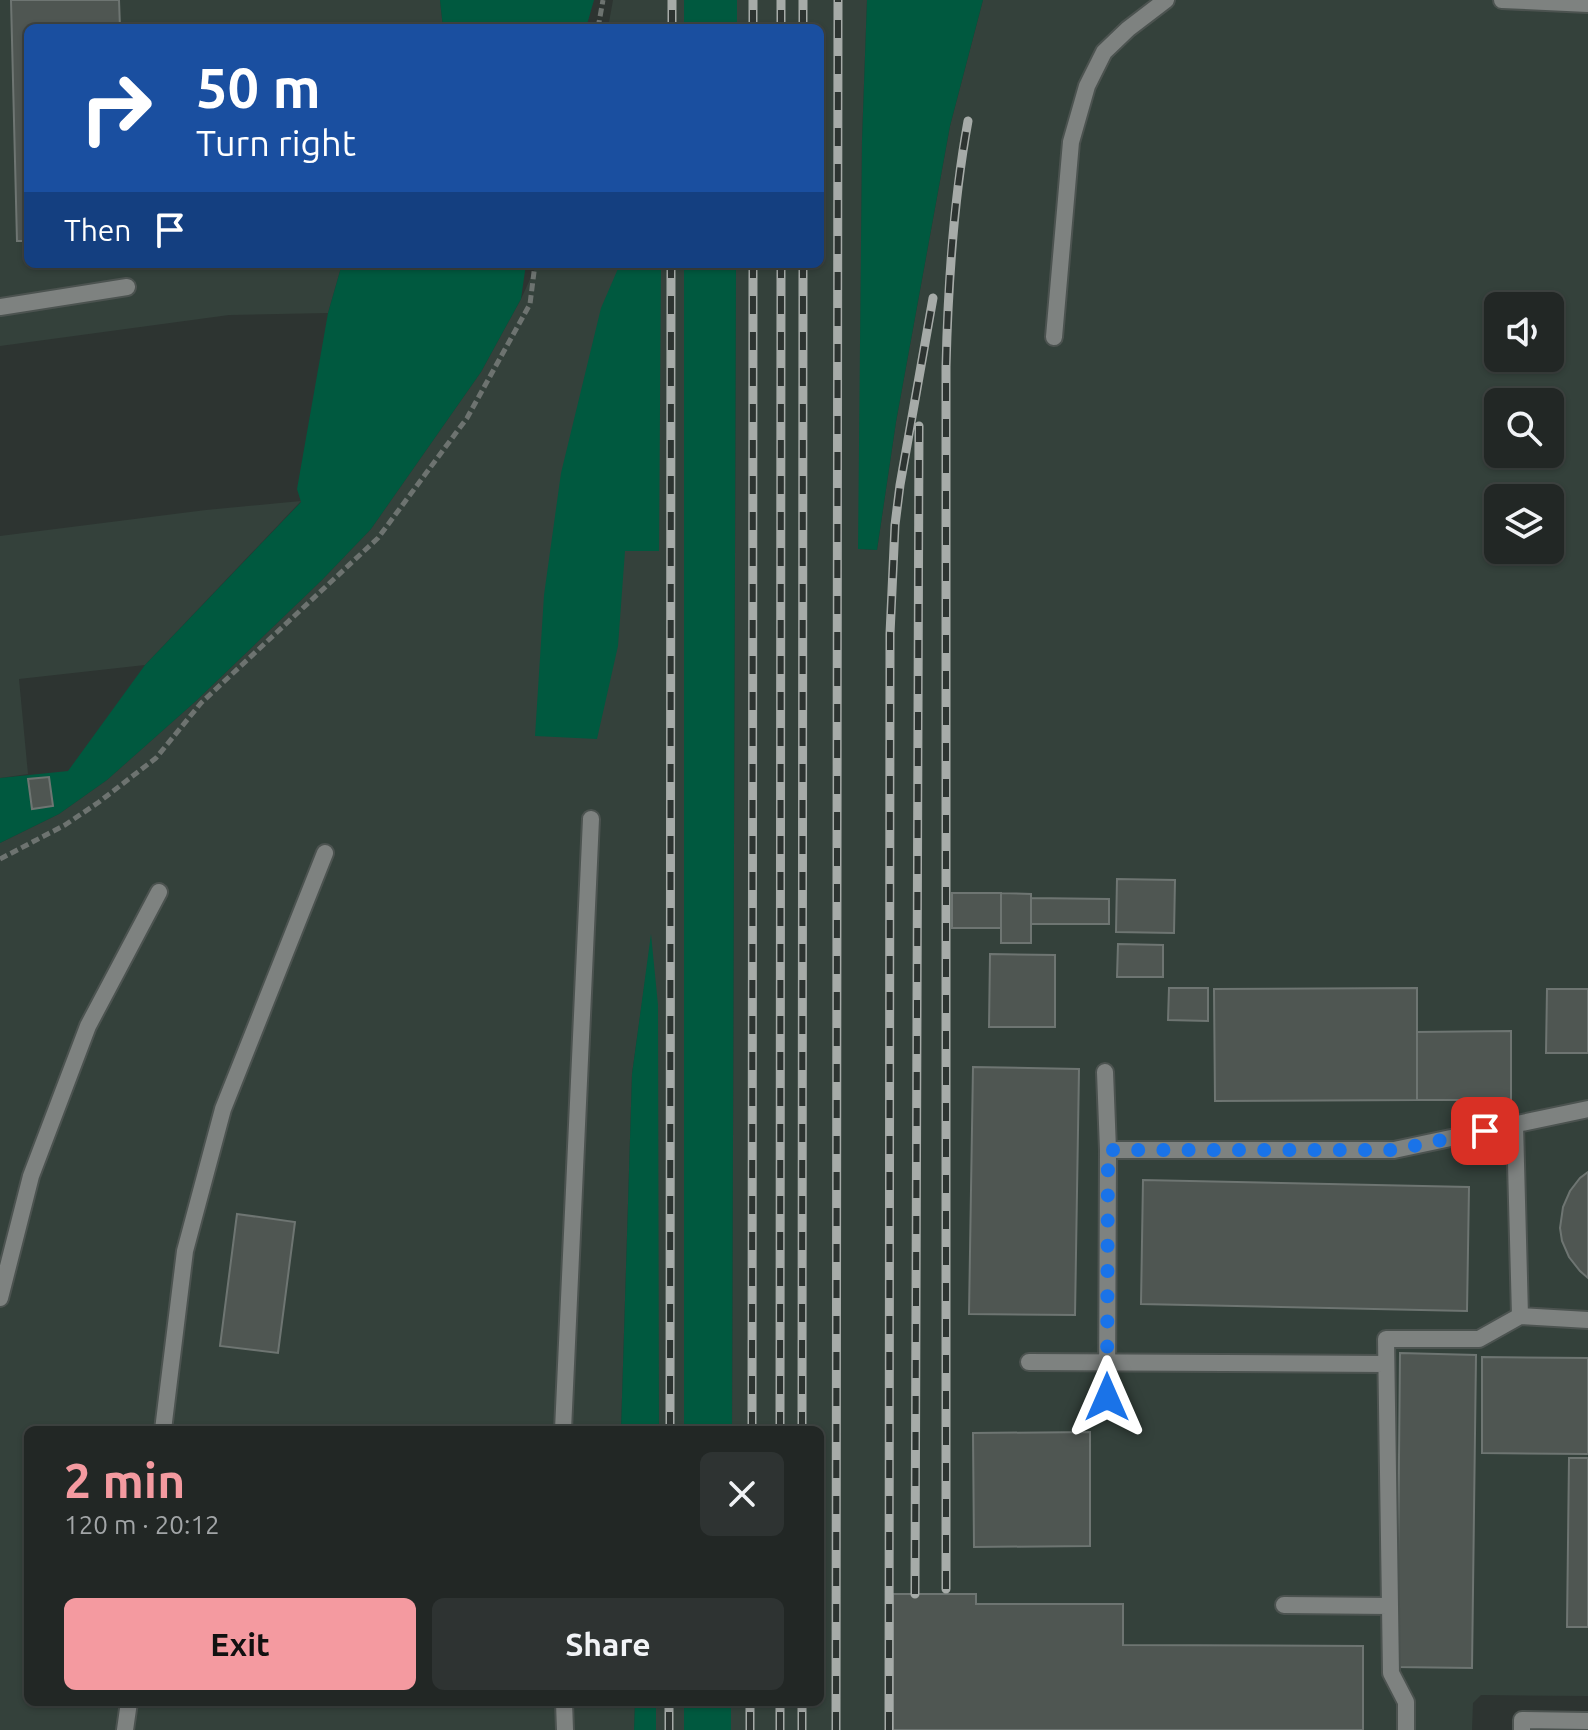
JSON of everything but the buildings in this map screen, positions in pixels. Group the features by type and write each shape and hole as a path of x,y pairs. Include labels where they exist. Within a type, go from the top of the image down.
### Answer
{"lane":[{"path":"1054,337 1071,142 1087,86 1104,52 1166,0"},
{"path":"1502,0 1588,4"},
{"path":"0,307 127,287"},
{"path":"563,1426 591,819"},
{"path":"163,1426 185,1251 223,1109 325,853"},
{"path":"0,1298 31,1176 88,1026 159,892"},
{"path":"1105,1072 1108,1150 1107,1397"},
{"path":"1108,1150 1394,1150 1588,1109"},
{"path":"1515,1125 1520,1316"},
{"path":"1406,1730 1406,1702 1391,1673 1386,1339 1479,1339 1520,1316 1588,1320"},
{"path":"1029,1362 1386,1364"},
{"path":"1284,1605 1389,1606"},
{"path":"125,1730 128,1706"},
{"path":"564,1706 565,1730"},
{"path":"1522,1730 1522,1720 1588,1721"}],"path":[{"path":"599,24 603,0"},
{"path":"0,859 65,825 156,758 201,703 378,538 467,418 530,304 534,268"}],"shaded area":[{"path":"0,0 440,0 443,24 24,24 24,268 341,268 328,313 229,315 0,346"},
{"path":"613,0 684,0 684,24 609,24"},
{"path":"737,0 867,0 862,140 859,549 877,550 896,422 950,126 983,0 1588,0 1588,1696 1481,1695 1473,1703 1472,1730 731,1730 731,1706 824,1706 824,1426 732,1426 736,268 824,268 824,24 737,24"},
{"path":"535,268 684,268 684,1426 659,1426 651,939 632,1074 621,1426 24,1426 24,1706 635,1706 634,1730 0,1730 0,843 59,814 107,780 196,701 371,529 481,372"},
{"path":"301,501 145,665 19,679 28,774 0,778 0,536"},
{"path":"656,1706 684,1706 684,1730 656,1730"}],"green space":[{"path":"440,0 594,0 587,24 443,24"},
{"path":"684,0 737,0 737,24 684,24"},
{"path":"867,0 983,0 950,126 896,422 877,550 858,549 862,140"},
{"path":"341,268 525,268 521,299 481,372 371,529 196,701 107,780 59,814 0,843 0,778 68,771 145,665 301,502 297,489 328,313"},
{"path":"618,268 661,268 659,551 625,551 618,646 597,739 535,736 544,595 561,473 601,308"},
{"path":"684,268 736,268 732,1426 684,1426"},
{"path":"651,934 658,1005 659,1426 621,1426 632,1074"},
{"path":"635,1706 656,1706 656,1730 634,1730"},
{"path":"684,1706 731,1706 731,1730 684,1730"}],"railway":[{"path":"672,0 672,24"},
{"path":"753,0 753,24"},
{"path":"781,0 781,24"},
{"path":"803,0 803,24"},
{"path":"836,1730 838,0"},
{"path":"946,1589 946,367 952,244 968,121"},
{"path":"670,1426 671,268"},
{"path":"752,1426 753,268"},
{"path":"780,1426 781,268"},
{"path":"802,1426 803,268"},
{"path":"889,1730 890,634 900,485 933,298"},
{"path":"915,1594 919,426"},
{"path":"669,1706 669,1730"},
{"path":"750,1706 750,1730"},
{"path":"780,1706 780,1730"},
{"path":"802,1706 802,1730"}],"route":[{"path":"1107,1397 1108,1150 1394,1150 1485,1131"}]}
